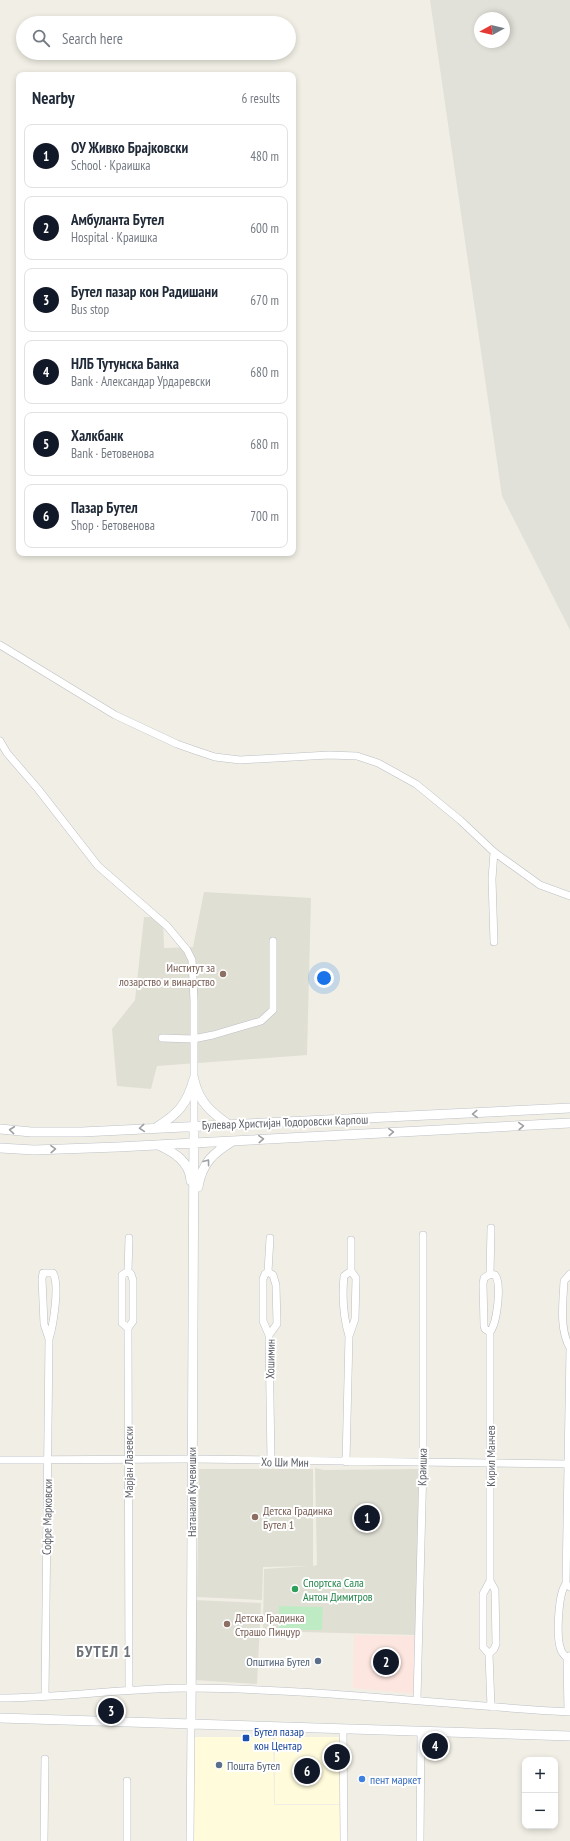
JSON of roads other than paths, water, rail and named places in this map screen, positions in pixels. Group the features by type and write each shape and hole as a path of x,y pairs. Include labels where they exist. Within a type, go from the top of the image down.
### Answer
{"street":[{"path":"0,645 115,715 194,750 215,756 240,760 329,754 357,756 378,763 416,784 460,820 494,852 545,888 570,896"},
{"path":"0,741 7,753 38,789 98,866 167,926 187,950 192,960 194,1125"},
{"path":"494,852 492,879 494,942"},
{"path":"162,1038 193,1039 261,1021 274,1010 273,941"},
{"path":"194,1080 197,1092 203,1103 229,1125"},
{"path":"156,1127 173,1116 184,1105 194,1080"},
{"name":"Булевар Христијан Тодоровски Карпош","path":"0,1129 55,1133 194,1125 229,1125 539,1111 570,1108"},
{"name":"Булевар Христијан Тодоровски Карпош","path":"0,1148 34,1150 570,1123"},
{"name":"Натанаил Кучевишки","path":"190,1841 194,1125"},
{"path":"194,1212 198,1182 205,1163 216,1151 235,1140"},
{"path":"156,1144 169,1150 180,1158 186,1166 191,1176 194,1212"},
{"path":"490,1274 491,1228"},
{"name":"Краишка","path":"417,1700 423,1464 423,1235"},
{"name":"Марјан Лазевски","path":"129,1238 128,1271 133,1280 133,1321 128,1328 127,1460 129,1689"},
{"name":"Хошимин","path":"270,1238 268,1272 273,1275 276,1285 277,1324 270,1335 271,1462"},
{"path":"346,1462 349,1336 355,1319 356,1278 351,1271 351,1240"},
{"path":"128,1271 122,1275 122,1323 128,1328"},
{"path":"349,1336 345,1323 343,1290 344,1276 351,1271"},
{"name":"Софре Марковски","path":"45,1696 49,1339 55,1309 55,1276 53,1273 48,1272 43,1273 42,1279 44,1324 49,1339"},
{"path":"268,1272 265,1274 263,1279 263,1321 270,1335"},
{"name":"Кирил Манчев","path":"490,1332 485,1329 484,1326 483,1284 484,1278 490,1274 495,1275 498,1282 496,1316 493,1328 490,1332 490,1581 483,1594 483,1647 489,1654 491,1707"},
{"path":"0,1698 129,1689 191,1688 417,1700 569,1712 568,1657 561,1650 559,1626 560,1595 568,1586 570,1348 565,1339 563,1317 564,1281 570,1274"},
{"name":"Хо Ши Мин","path":"0,1460 191,1459 271,1462 570,1464"},
{"name":"Кирил Манчев","path":"489,1654 494,1649 496,1644 495,1590 490,1581"},
{"path":"0,1718 570,1736"},
{"path":"343,1729 344,1841"},
{"path":"420,1841 421,1731"},
{"path":"44,1841 45,1759"},
{"path":"126,1841 127,1781"}],"place":[{"name":"Институт за лозарство и винарство","path":"223,974"},
{"name":"Детска Градинка Бутел 1","path":"255,1517"},
{"name":"ОУ Живко Брајковски","path":"367,1518"},
{"name":"Спортска Сала Антон Димитров","path":"295,1589"},
{"name":"Детска Градинка Страшо Пинџур","path":"227,1624"},
{"name":"Општина Бутел","path":"318,1661"},
{"name":"Амбуланта Бутел","path":"386,1662"},
{"name":"Бутел пазар кон Радишани","path":"111,1711"},
{"name":"Бутел пазар кон Центар","path":"246,1738"},
{"name":"НЛБ Тутунска Банка","path":"435,1746"},
{"name":"Халкбанк","path":"337,1757"},
{"name":"Пошта Бутел","path":"219,1765"},
{"name":"Пазар Бутел","path":"307,1771"},
{"name":"пент маркет","path":"362,1779"}],"district":[{"name":"БУТЕЛ 1","path":"104,1651"}]}
